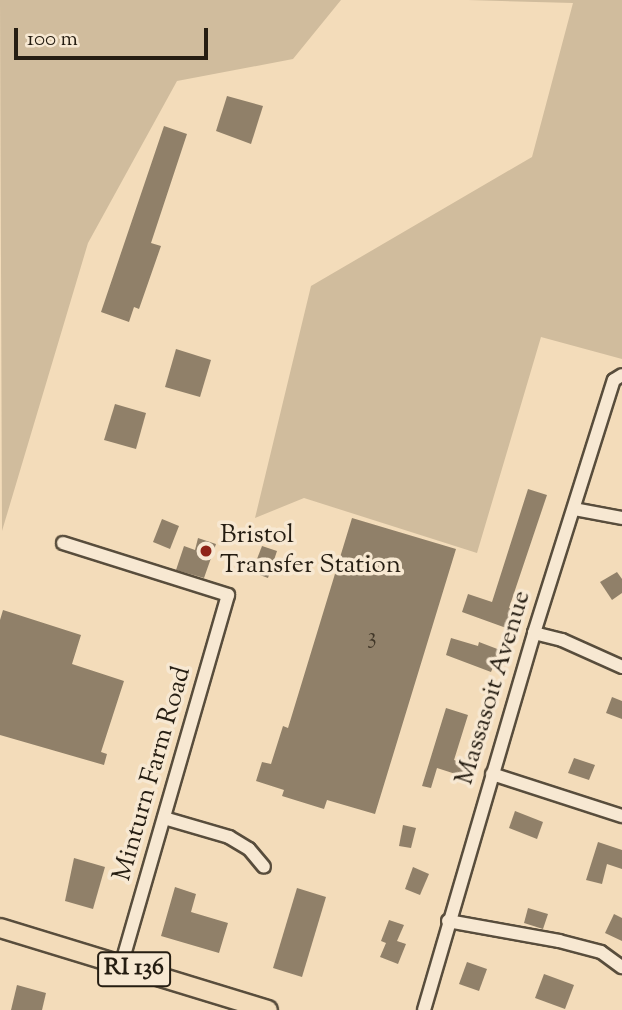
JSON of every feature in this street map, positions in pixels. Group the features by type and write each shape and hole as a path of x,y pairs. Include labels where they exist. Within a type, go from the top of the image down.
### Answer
{"main road":[{"name":"RI 136","path":"0,928 268,1010"}],"street":[{"name":"Massasoit Avenue","path":"424,1010 534,633 618,378"},
{"path":"574,509 622,518"},
{"name":"Minturn Farm Road","path":"63,543 228,594 121,965"},
{"path":"534,633 562,640 622,667"},
{"path":"492,774 622,816"},
{"path":"164,818 229,837 249,849 264,867"},
{"path":"448,921 559,941 601,952 622,967"}],"shaded area":[{"path":"0,0 341,0 293,59 177,81 88,243 2,531"},
{"path":"468,0 622,0 622,359 541,337 477,553 304,498 255,518 311,286 532,157 573,3"}],"building":[{"path":"227,96 263,106 251,144 216,131"},
{"path":"164,126 187,134 151,243 161,246 139,309 134,307 129,322 101,312"},
{"path":"176,349 211,360 200,397 165,387"},
{"path":"115,404 146,413 136,449 104,440"},
{"path":"528,489 547,495 509,608 515,611 509,629 462,612 468,594 492,602"},
{"path":"352,518 456,549 375,814 327,800 324,809 282,796 284,790 256,781 262,762 271,764 283,726 288,728"},
{"path":"162,519 179,526 170,549 153,542"},
{"path":"198,538 216,544 204,578 176,570 184,546 195,550"},
{"path":"262,546 277,551 268,578 252,572"},
{"path":"617,572 622,579 622,593 612,600 600,582"},
{"path":"3,610 81,635 72,664 124,681 101,752 107,754 104,765 0,735 0,620"},
{"path":"451,638 478,646 479,642 500,650 491,672 446,655"},
{"path":"612,697 622,701 622,719 606,713"},
{"path":"446,708 468,715 454,760 471,766 468,778 437,768 431,788 422,786"},
{"path":"574,758 595,765 589,780 568,773"},
{"path":"515,811 543,822 537,839 509,828"},
{"path":"403,825 416,828 411,848 399,846"},
{"path":"598,842 622,850 622,869 607,864 602,884 586,880"},
{"path":"74,858 105,867 93,909 65,901"},
{"path":"413,867 429,874 420,895 405,889"},
{"path":"175,887 196,894 191,912 228,923 219,953 161,936"},
{"path":"297,888 326,897 302,977 273,968"},
{"path":"528,908 548,914 543,929 524,923"},
{"path":"614,914 622,918 622,941 605,933"},
{"path":"389,920 404,925 397,941 406,944 398,964 380,957 386,943 381,941"},
{"path":"467,962 487,969 479,991 459,984"},
{"path":"544,974 574,985 565,1009 535,998"},
{"path":"17,985 46,993 42,1010 11,1010"}],"place":[{"name":"Bristol Transfer Station","path":"206,551"}]}
